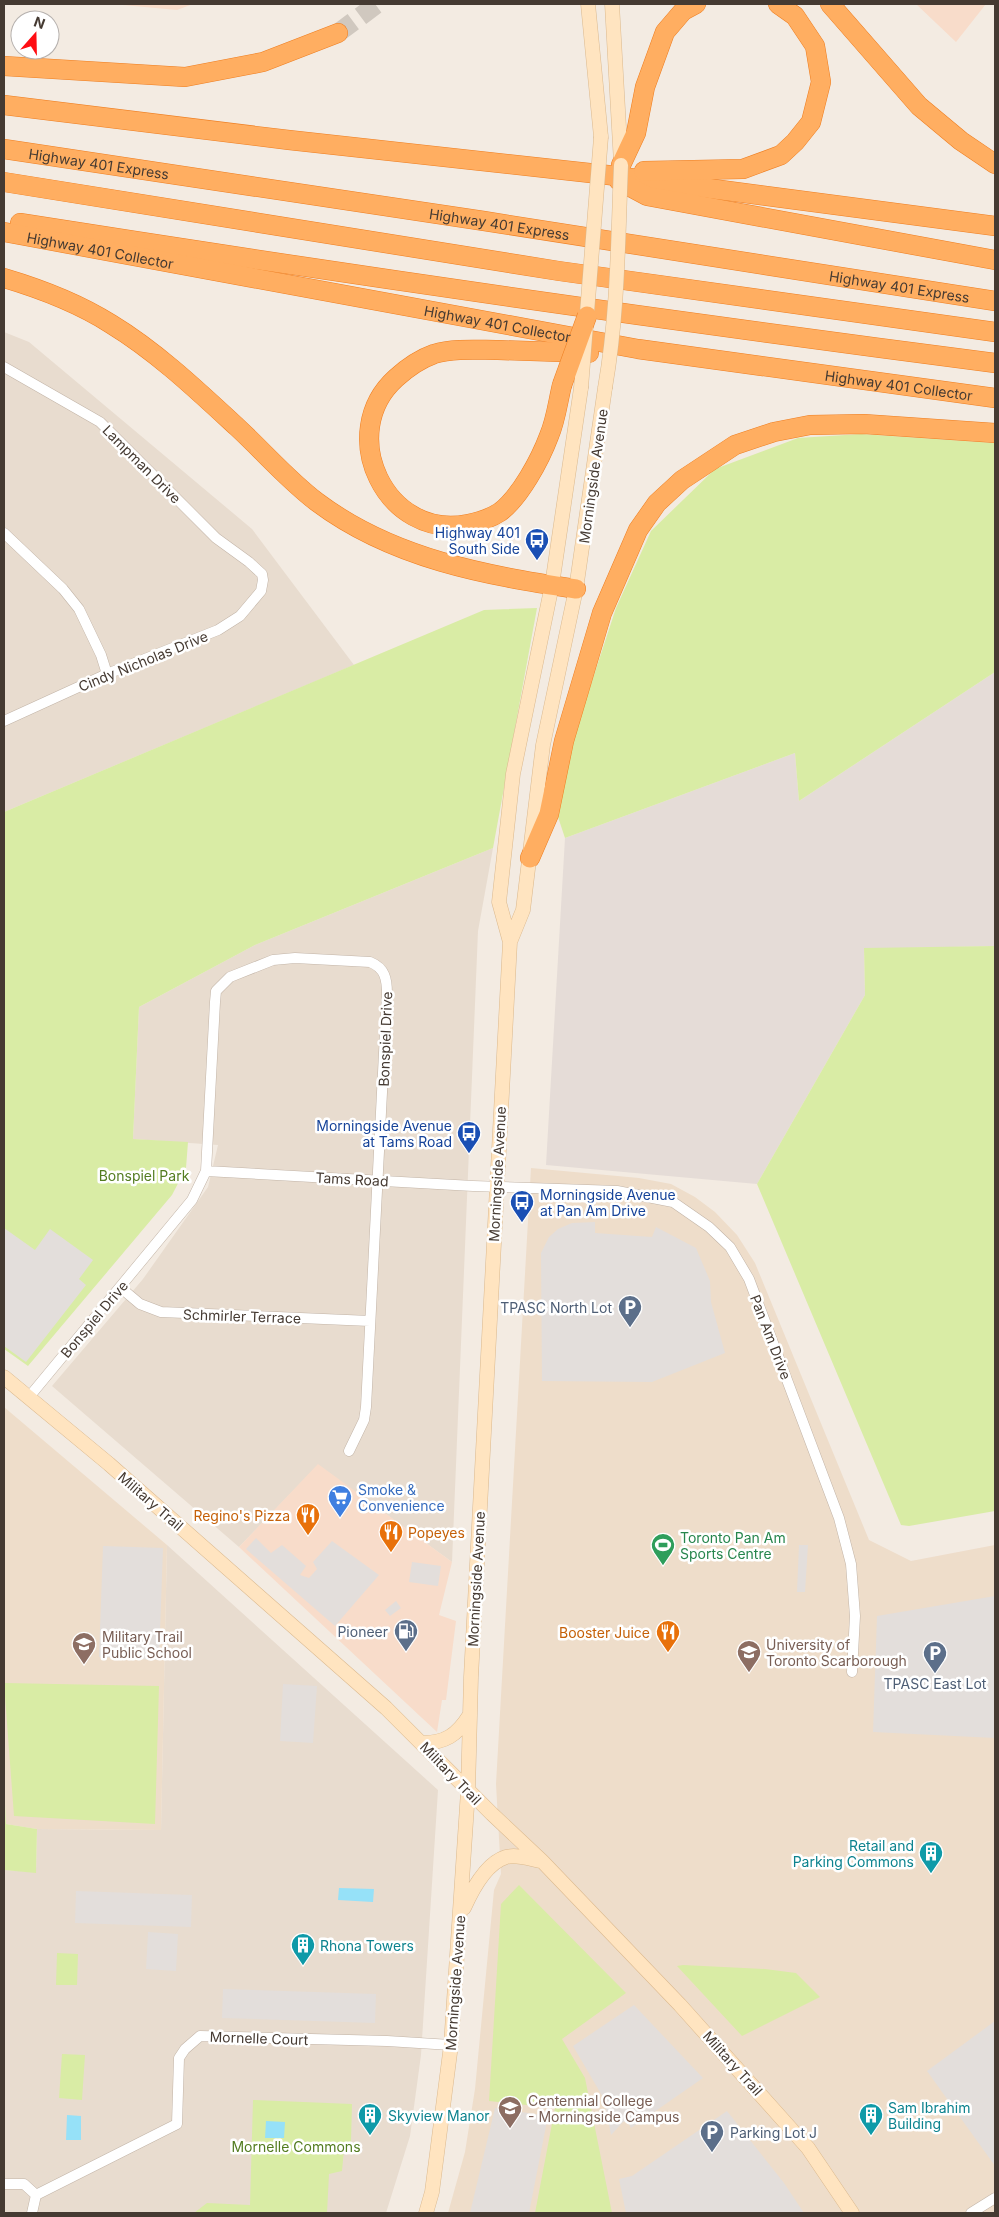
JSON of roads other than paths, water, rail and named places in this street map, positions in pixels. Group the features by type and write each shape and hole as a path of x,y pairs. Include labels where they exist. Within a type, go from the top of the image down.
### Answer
{"highway":[{"path":"615,170 636,133 645,87 665,32 684,11 696,4"},
{"path":"615,170 743,170 781,155 795,142 811,122 821,82 815,46 794,16 778,4"},
{"path":"830,4 919,106 961,141 995,164"},
{"path":"4,66 185,78 263,62 338,33"},
{"path":"4,105 279,139 615,170 995,226"},
{"name":"Highway 401 Express","path":"4,149 493,222 995,301"},
{"path":"615,170 647,196 995,260"},
{"path":"4,182 559,271 995,332"},
{"path":"4,220 244,258 662,320 995,364"},
{"name":"Highway 401 Collector","path":"4,232 638,349 995,398"},
{"path":"4,278 70,302 111,324 143,346 239,428 277,467 318,502 355,526 389,544 430,559 493,576 576,589"},
{"path":"587,316 562,385 550,435 533,470 500,512 478,522 454,527 430,523 405,511 385,490 375,473 368,439 370,418 383,390 408,367 435,354 469,350 616,353 638,349"},
{"path":"530,858 549,814 564,741 602,613 638,530 657,503 682,480 735,445 774,432 810,425 864,424 995,433"}],"main road":[{"name":"Morningside Avenue","path":"426,2213 432,2192 451,2045 468,1791 470,1716 510,942 499,902 511,784 552,585 581,388 601,138 588,4"},
{"name":"Morningside Avenue","path":"510,942 523,910 544,745 576,589 611,356 616,286 615,170 619,142 612,4"},
{"name":"Military Trail","path":"4,1377 163,1512 386,1708 422,1743 625,1946 761,2094 808,2148 852,2213"},
{"path":"422,1743 443,1741 462,1727 470,1716"},
{"path":"461,1914 471,1892 496,1861 507,1856 519,1856 542,1862"}],"street":[{"name":"Lampman Drive","path":"4,367 100,422 216,538 262,574 263,580"},
{"path":"4,533 63,588 79,609 101,655 107,674"},
{"name":"Cindy Nicholas Drive","path":"4,721 107,674 218,630 240,616 249,606 261,591 263,580"},
{"name":"Bonspiel Drive","path":"29,1397 192,1200 206,1171 214,1002 216,991 222,983 230,977 282,958 361,962 377,965 384,972 387,981 366,1407 364,1420 349,1451"},
{"name":"Tams Road","path":"206,1171 497,1187"},
{"name":"Pan Am Drive","path":"497,1187 617,1191 673,1202 709,1227 730,1247 749,1279 839,1518 851,1564 855,1616 852,1672"},
{"name":"Schmirler Terrace","path":"121,1288 140,1304 161,1312 370,1321"},
{"name":"Mornelle Court","path":"36,2195 176,2124 179,2058 185,2049 200,2036 387,2041 451,2045"},
{"path":"4,2184 24,2184 36,2195 32,2213"},
{"path":"971,2213 995,2198"}],"water":[{"path":"339,1888 374,1889 373,1902 338,1900"},
{"path":"67,2115 81,2116 81,2140 66,2140"},
{"path":"266,2121 285,2122 284,2138 265,2138"}],"tunnel":[{"path":"338,33 377,4"}],"place":[{"name":"Highway 401 South Side","path":"537,561"},
{"name":"Morningside Avenue at Tams Road","path":"469,1154"},
{"name":"Morningside Avenue at Pan Am Drive","path":"522,1223"},
{"name":"TPASC North Lot","path":"630,1328"},
{"name":"Smoke & Convenience","path":"340,1518"},
{"name":"Regino's Pizza","path":"308,1536"},
{"name":"Popeyes","path":"391,1553"},
{"name":"Toronto Pan Am Sports Centre","path":"663,1566"},
{"name":"Pioneer","path":"406,1652"},
{"name":"Booster Juice","path":"668,1653"},
{"name":"Military Trail Public School","path":"84,1665"},
{"name":"University of Toronto Scarborough","path":"749,1673"},
{"name":"TPASC East Lot","path":"935,1674"},
{"name":"Retail and Parking Commons","path":"931,1874"},
{"name":"Rhona Towers","path":"303,1966"},
{"name":"Centennial College - Morningside Campus","path":"510,2129"},
{"name":"Skyview Manor","path":"370,2136"},
{"name":"Sam Ibrahim Building","path":"871,2136"},
{"name":"Parking Lot J","path":"712,2153"}],"park label":[{"name":"Bonspiel Park","path":"144,1175"},
{"name":"Mornelle Commons","path":"296,2146"}]}
